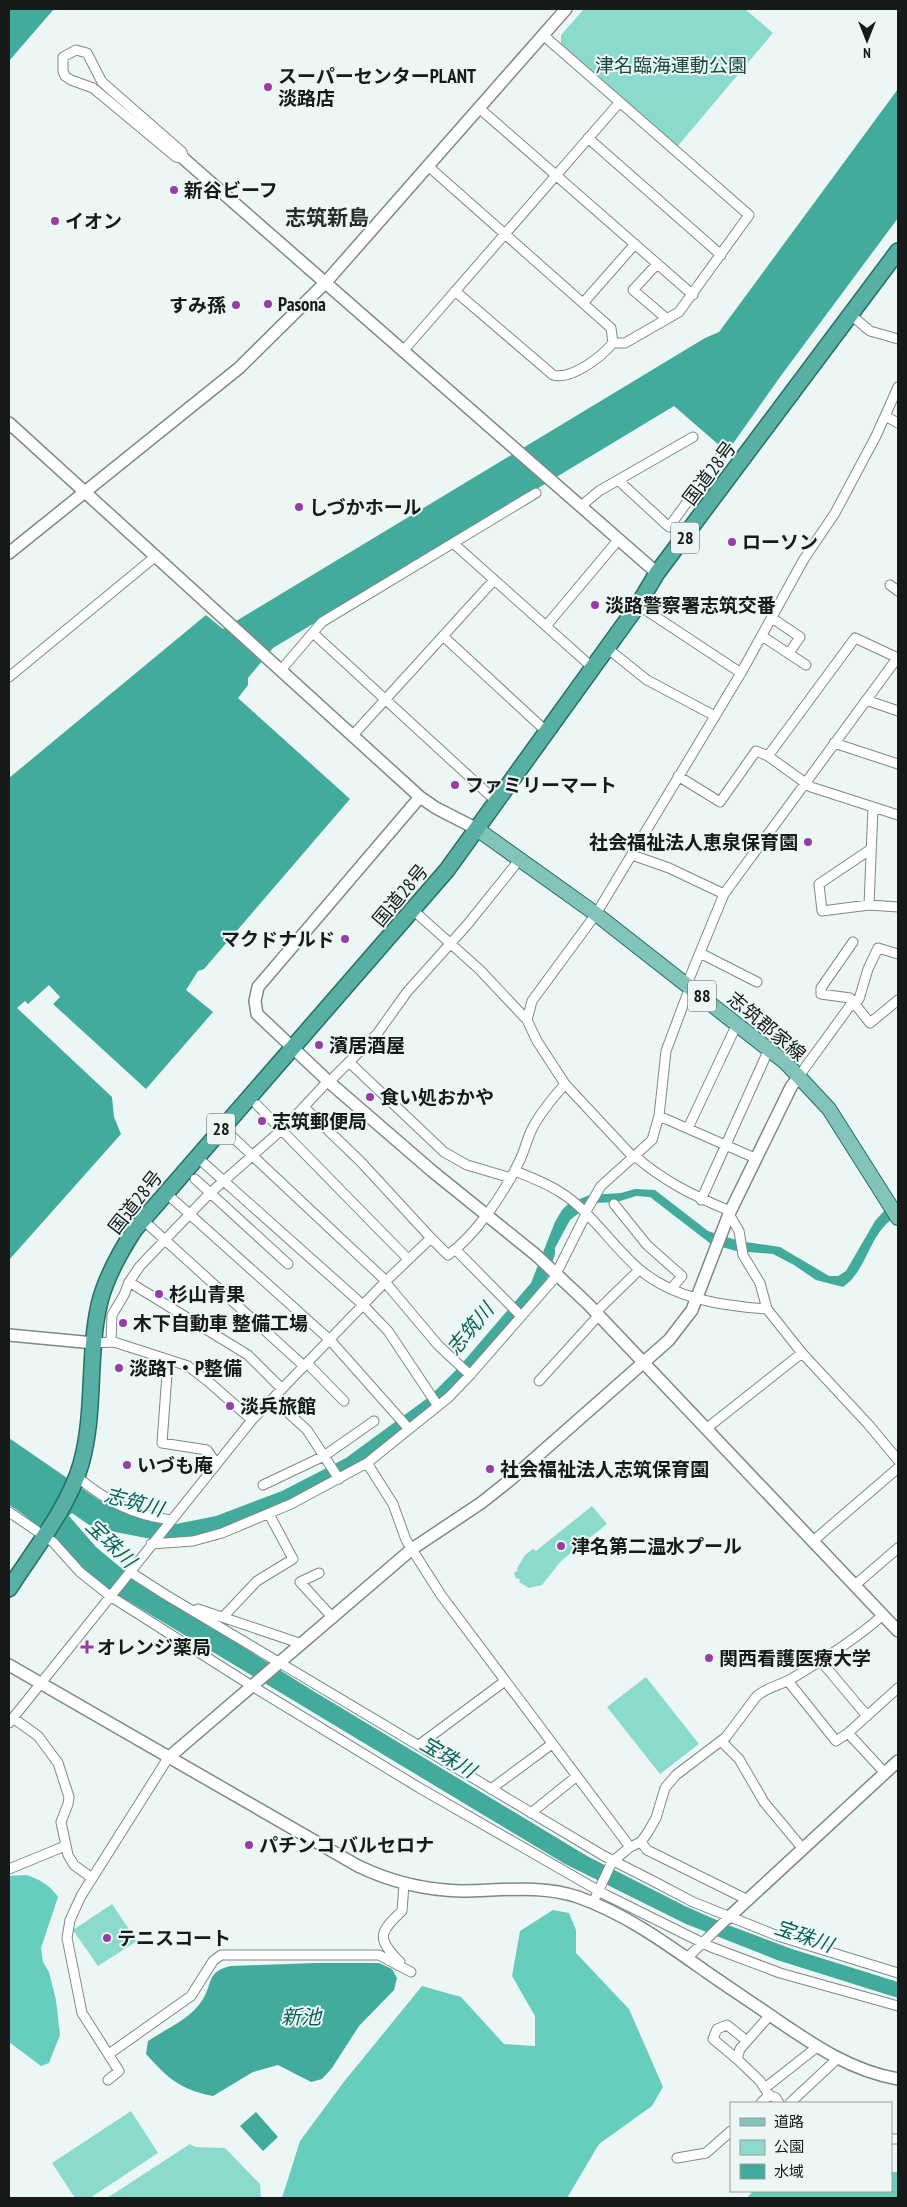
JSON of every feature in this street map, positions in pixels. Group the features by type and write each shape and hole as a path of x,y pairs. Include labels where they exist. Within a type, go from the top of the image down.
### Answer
{"highway":[{"name":"国道28号","path":"11,1579 45,1535 76,1479 87,1439 94,1343 104,1287 117,1260 143,1220 447,870 608,648 658,573 898,251"}],"main road":[{"name":"志筑郡家線","path":"477,829 596,914 769,1049 799,1076 828,1110 898,1218"}],"street":[{"path":"9,553 239,368 326,282 566,9"},
{"path":"455,291 553,375 567,376 603,354 613,343 624,343 679,312 693,295 748,215 543,36"},
{"path":"184,159 182,152 102,82 87,53 76,50 66,54 62,62 62,71 65,76 93,88 176,157 184,159 658,573"},
{"path":"404,350 504,233 620,103"},
{"path":"480,108 693,295"},
{"path":"588,138 722,254"},
{"path":"428,166 584,302 611,328 613,343"},
{"path":"584,302 635,244"},
{"path":"657,264 633,290 667,319"},
{"path":"851,315 870,331 898,339"},
{"path":"527,1020 532,1001 596,914 741,673 804,559 835,513 898,387"},
{"path":"885,416 898,422"},
{"path":"9,423 420,797 436,808 477,829"},
{"path":"581,506 599,491 693,437"},
{"path":"618,480 669,527 720,457"},
{"path":"280,669 322,622 536,493"},
{"path":"546,626 619,539"},
{"path":"453,543 593,668"},
{"path":"9,677 156,556"},
{"path":"353,735 494,580"},
{"path":"890,585 898,591"},
{"path":"638,605 741,673"},
{"path":"772,618 800,637 789,653"},
{"path":"313,633 497,802"},
{"path":"443,636 547,732"},
{"path":"762,636 806,664"},
{"path":"152,1543 206,1538 269,1514 339,1480 367,1463 438,1406 470,1375 521,1316 556,1274 596,1192 652,1140 659,1116 666,1051 700,953 724,894 898,657 855,638 768,756"},
{"path":"608,648 647,680 715,716"},
{"path":"866,700 898,711"},
{"path":"834,743 898,764"},
{"path":"678,776 720,802 756,751 768,756 811,787 898,815"},
{"path":"420,797 258,987 254,1000 257,1014 329,1081 432,1171 536,1255 598,1313 898,1631"},
{"path":"869,906 873,807"},
{"path":"871,849 818,886 822,911 869,906 898,907"},
{"path":"632,855 669,868 724,894"},
{"path":"111,1342 112,1315 124,1296 129,1282 140,1266 209,1194 254,1156 329,1081 350,1063 376,1034 406,992 451,943 520,859"},
{"path":"413,910 451,943 527,1020 564,1084 634,1157 701,1200 729,1212 741,1238 743,1255 760,1283 767,1309 802,1353 868,1424 898,1460"},
{"path":"853,942 821,988 821,994 850,998 870,1023 898,1000"},
{"path":"108,2080 119,2071 82,2013 67,1938 70,1920 81,1896 168,1758 412,1549 510,1480 644,1362 677,1330 692,1310 698,1298 729,1212 791,1087 854,1002 859,999 868,969 878,948 898,954"},
{"path":"700,953 757,982"},
{"path":"688,1128 737,1024"},
{"path":"701,1200 769,1049"},
{"path":"350,1063 439,1145 444,1152 467,1165 513,1175 560,1192 586,1211 639,1270 672,1289 717,1305 767,1309"},
{"path":"304,1106 361,1162 448,1256 472,1233 513,1175 532,1128 547,1104 564,1084"},
{"path":"258,1105 408,1259"},
{"path":"659,1116 755,1158"},
{"path":"223,1128 386,1282 438,1345 470,1375"},
{"path":"197,1157 363,1305 388,1331 438,1406"},
{"path":"195,1179 209,1194 288,1264"},
{"path":"166,1193 330,1340 409,1429"},
{"path":"614,1204 647,1245 682,1276 672,1289"},
{"path":"143,1220 163,1240 306,1364 344,1401"},
{"path":"92,1878 71,1862 65,1846 61,1822 69,1801 58,1763 38,1736 11,1720 252,1420 408,1259 431,1238"},
{"path":"456,1250 509,1306 521,1316"},
{"path":"538,1381 639,1270"},
{"path":"129,1282 248,1355 282,1389"},
{"path":"9,1335 94,1343 111,1342 188,1366 252,1420"},
{"path":"707,1428 802,1353"},
{"path":"168,1360 162,1443 207,1450 216,1463"},
{"path":"273,1399 307,1430 332,1466 339,1480"},
{"path":"262,1485 324,1456 374,1421"},
{"path":"367,1463 394,1504 406,1540 441,1595 630,1847"},
{"path":"813,1540 898,1468"},
{"path":"76,1479 103,1498 123,1508 153,1518 170,1521"},
{"path":"9,1512 45,1535 80,1572 111,1595 253,1686 418,1786 598,1889 705,1941 780,1973 898,2006"},
{"path":"223,1617 258,1581 293,1559 269,1514"},
{"path":"854,1585 898,1548"},
{"path":"130,1572 278,1664 419,1744 491,1790 613,1861 693,1902 729,1917 778,1936 898,1973"},
{"path":"319,1573 300,1582 333,1618"},
{"path":"194,1612 198,1609 302,1644"},
{"path":"593,1903 598,1889 613,1861 630,1847 641,1842 656,1818 665,1788 676,1775 721,1741 762,1691 788,1681 857,1637 883,1615"},
{"path":"820,1660 866,1716"},
{"path":"9,1665 168,1758 372,1873 404,1884 426,1888 537,1890 576,1897 593,1903 631,1921 837,2059 860,2070 898,2079"},
{"path":"419,1744 505,1681"},
{"path":"788,1681 836,1741 848,1733 898,1688"},
{"path":"848,1733 885,1773"},
{"path":"721,1741 739,1759 764,1802 803,1849"},
{"path":"491,1790 552,1744"},
{"path":"688,1958 729,1917 898,1761"},
{"path":"530,1813 576,1776"},
{"path":"641,1842 647,1850 748,1900"},
{"path":"9,1869 65,1846"},
{"path":"108,2054 191,1996 213,1961 221,1955 379,1955 411,1972 387,1949 383,1940 387,1926 402,1911 404,1884"},
{"path":"737,2059 740,2049 770,2015"},
{"path":"748,2041 727,2025 717,2029 713,2039 737,2059 772,2096 787,2102"},
{"path":"772,2096 817,2047"},
{"path":"790,2102 837,2059"},
{"path":"677,2158 706,2153 730,2132"}],"green space":[{"name":"津名臨海運動公園","path":"584,9 745,9 773,33 677,147 561,45 561,35"},
{"name":"津名第二温水プール","path":"592,1506 607,1524 561,1561 542,1585 529,1588 519,1582 518,1578 516,1579 514,1573 518,1570 517,1568 525,1555 533,1549 536,1551"},
{"path":"646,1677 699,1744 660,1774 607,1707"},
{"name":"テニスコート","path":"112,1904 137,1941 98,1966 73,1930"},
{"path":"131,2111 158,2153 90,2198 75,2198 52,2163"},
{"path":"190,2144 195,2147 225,2148 260,2184 261,2198 107,2198"}],"shaded area":[{"path":"26,1875 44,1883 58,1897 41,1948 43,1962 49,1972 56,2000 60,2035 49,2063 41,2066 9,2042 9,1876"},
{"path":"553,1910 569,1913 576,1930 576,1953 629,2009 663,2087 652,2106 599,2144 567,2198 282,2198 300,2141 343,2083 422,1986 461,1997 504,2044 535,2046 535,2016 512,1976 520,1931"},
{"path":"892,2172 898,2172 898,2198 747,2198 752,2192 892,2192"}],"water":[{"path":"9,9 54,9 9,61"},
{"path":"898,89 898,218 727,452 674,406 273,648 248,678 248,685 238,698 350,799 204,969 198,971 186,990 213,1012 146,1089 53,1004 60,997 49,985 28,1004 25,1001 17,1008 112,1097 114,1117 121,1134 9,1260 9,778 206,615 223,629 705,338 719,332"},
{"path":"635,1189 655,1190 708,1231 739,1241 780,1247 829,1276 838,1276 846,1271 875,1221 883,1212 898,1201 898,1215 880,1231 858,1271 843,1287 816,1280 773,1254 736,1251 711,1244 650,1197 636,1196 617,1202 595,1203 570,1220 555,1248 547,1279 467,1376 447,1396 365,1462 322,1486 213,1534 187,1539 151,1539 100,1529 89,1525 72,1513 69,1516 96,1547 132,1577 310,1689 587,1856 687,1907 728,1925 792,1949 898,1982 898,1998 777,1960 686,1924 565,1864 108,1589 48,1535 9,1505 9,1438 99,1500 134,1515 163,1523 176,1524 216,1516 282,1491 346,1458 429,1397 458,1368 531,1283 555,1222 569,1203 590,1195 621,1193"},
{"name":"新池","path":"379,1963 392,1969 397,1978 394,1990 359,2026 332,2068 322,2079 311,2082 278,2065 253,2072 213,2096 191,2090 175,2082 146,2054 148,2041 192,2012 203,1999 214,1974 223,1968 231,1966"},
{"path":"256,2112 278,2137 263,2151 240,2126"}],"place":[{"name":"スーパーセンターPLANT 淡路店","path":"268,87"},
{"name":"新谷ビーフ","path":"174,190"},
{"name":"イオン","path":"55,221"},
{"name":"Pasona","path":"268,304"},
{"name":"すみ孫","path":"236,305"},
{"name":"しづかホール","path":"299,507"},
{"name":"ローソン","path":"732,542"},
{"name":"淡路警察署志筑交番","path":"595,605"},
{"name":"ファミリーマート","path":"455,785"},
{"name":"社会福祉法人恵泉保育園","path":"808,842"},
{"name":"マクドナルド","path":"345,939"},
{"name":"濱居酒屋","path":"319,1045"},
{"name":"食い処おかや","path":"370,1097"},
{"name":"志筑郵便局","path":"262,1121"},
{"name":"杉山青果","path":"159,1294"},
{"name":"木下自動車 整備工場","path":"123,1323"},
{"name":"淡路T・P整備","path":"119,1368"},
{"name":"淡兵旅館","path":"230,1406"},
{"name":"いづも庵","path":"127,1465"},
{"name":"社会福祉法人志筑保育園","path":"490,1469"},
{"name":"津名第二温水プール","path":"561,1546"},
{"name":"オレンジ薬局","path":"87,1647"},
{"name":"関西看護医療大学","path":"709,1658"},
{"name":"パチンコ バルセロナ","path":"249,1845"},
{"name":"テニスコート","path":"107,1938"}],"district":[{"name":"志筑新島","path":"327,218"}],"water label":[{"name":"志筑川","path":"470,1329"},
{"name":"志筑川","path":"134,1502"},
{"name":"宝珠川","path":"111,1543"},
{"name":"宝珠川","path":"448,1757"},
{"name":"宝珠川","path":"804,1936"}]}
